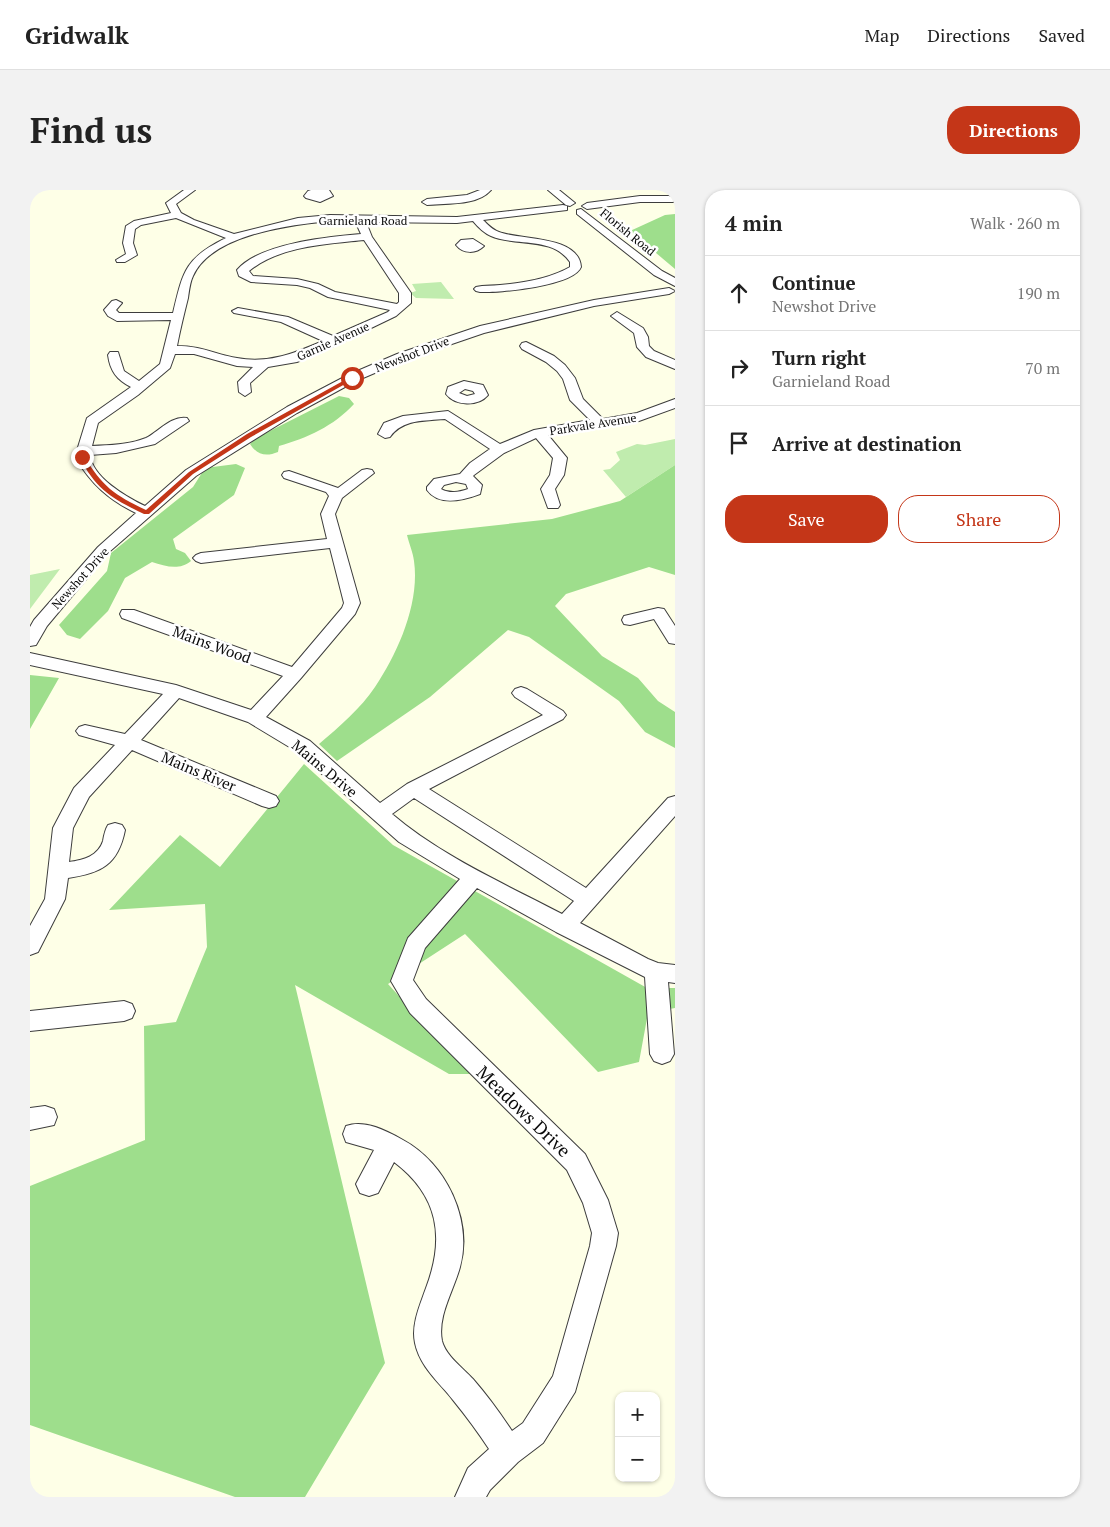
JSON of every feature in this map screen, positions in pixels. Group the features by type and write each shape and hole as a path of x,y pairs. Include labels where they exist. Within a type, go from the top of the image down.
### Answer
{"street":[{"path":"189,190 171,204 177,215 190,222 234,238"},
{"path":"428,221 424,199 472,197 482,195 486,190"},
{"path":"553,190 570,211 640,199 675,199"},
{"path":"624,190 640,199"},
{"name":"Garnieland Road","path":"84,451 92,421 166,365 188,276 197,262 212,249 234,238 262,228 298,221 359,218 428,221 476,218 567,205"},
{"name":"Florish Road","path":"584,209 658,273 673,289"},
{"path":"122,260 132,255 128,242 130,228 138,223 177,215"},
{"path":"359,218 367,238 405,293 405,303 400,308"},
{"path":"472,289 498,289 564,276 575,269 576,265 575,260 563,250 547,242 496,235 476,218"},
{"path":"476,243 496,235"},
{"name":"Garnie Avenue","path":"367,238 342,239 290,250 258,260 243,270 245,276 251,279 303,283 332,295 400,308"},
{"path":"303,283 314,276"},
{"name":"Newshot Drive","path":"30,641 40,624 103,550 191,473 275,420 352,378 401,357 488,328 594,302 650,295 673,289"},
{"path":"123,301 110,310 117,317 178,316"},
{"name":"Garnie Avenue","path":"169,350 196,350 237,362 264,364 293,359 392,314 400,308"},
{"path":"238,311 284,319 334,341"},
{"path":"616,316 639,330 643,347 650,354 675,364"},
{"path":"526,346 550,359 561,368 569,378 577,400 600,423"},
{"path":"114,355 115,368 124,378 140,386"},
{"path":"246,392 244,382 264,364"},
{"path":"448,416 462,400"},
{"name":"Parkvale Avenue","path":"464,478 471,469 507,444 539,433 562,428 644,416 675,403"},
{"path":"385,434 389,426 403,420 448,416 500,449"},
{"path":"146,512 117,499 92,476 82,457 84,451 116,449 150,441 182,421"},
{"name":"Parkvale Avenue","path":"539,433 560,458 557,475 548,489 553,505"},
{"path":"254,718 295,674 349,610 352,603 328,514 336,496 367,473"},
{"path":"289,475 332,489 336,496"},
{"path":"201,558 336,542"},
{"path":"630,620 658,613 675,639"},
{"name":"Mains Wood","path":"128,614 295,674"},
{"name":"Mains Drive","path":"30,659 176,691 254,718 304,746 406,837 564,926 666,973"},
{"path":"30,946 55,899 63,828 81,793 176,691"},
{"path":"379,813 414,789 556,715 521,693"},
{"name":"Mains River","path":"85,731 130,742 269,801"},
{"path":"414,789 588,900"},
{"path":"564,926 675,803"},
{"path":"58,871 86,868 105,859 110,851 115,830"},
{"name":"Meadows Drive","path":"470,1497 479,1479 508,1452 533,1433 565,1382 605,1233 595,1200 576,1162 423,1012 402,981 416,944 474,877"},
{"path":"662,1054 666,973"},
{"path":"30,1021 124,1011"},
{"path":"355,1134 379,1140 420,1166 442,1198 449,1225 449,1257 430,1318 428,1344 439,1363 490,1423 508,1452"},
{"path":"369,1184 390,1146"}],"green space":[{"path":"675,214 675,269 630,231 665,215"},
{"path":"441,282 454,299 416,298 410,293 416,291 412,284"},
{"path":"339,396 349,398 354,404 338,419 320,430 279,446 278,452 270,454 259,453 250,444 256,438"},
{"path":"675,439 675,465 626,497 603,470 610,469 620,460 616,452 637,444 645,445"},
{"path":"236,464 245,468 234,495 173,539 176,549 185,553 191,561 177,567 152,562 125,578 108,611 80,639 67,635 59,625 107,571 111,553 193,487 205,468"},
{"path":"675,465 675,575 649,567 566,594 555,606 602,656 638,678 658,701 675,712 675,748 645,732 619,701 529,637 508,630 430,697 337,761 319,744 349,717 369,695 384,674 399,643 414,594 413,558 407,535 552,519 620,501"},
{"path":"60,569 30,609 30,575"},
{"path":"30,675 59,678 30,729"},
{"path":"304,764 393,845 647,988 675,988 675,1008 648,1013 639,1062 598,1072 465,934 388,984 470,1074 449,1074 295,985 385,1363 305,1497 235,1497 30,1425 30,1186 145,1140 144,1026 176,1022 207,947 205,904 109,910 180,835 220,867"}],"route":[{"path":"82,457 92,476 117,499 146,512 191,473 223,454 249,435 352,378"}]}
